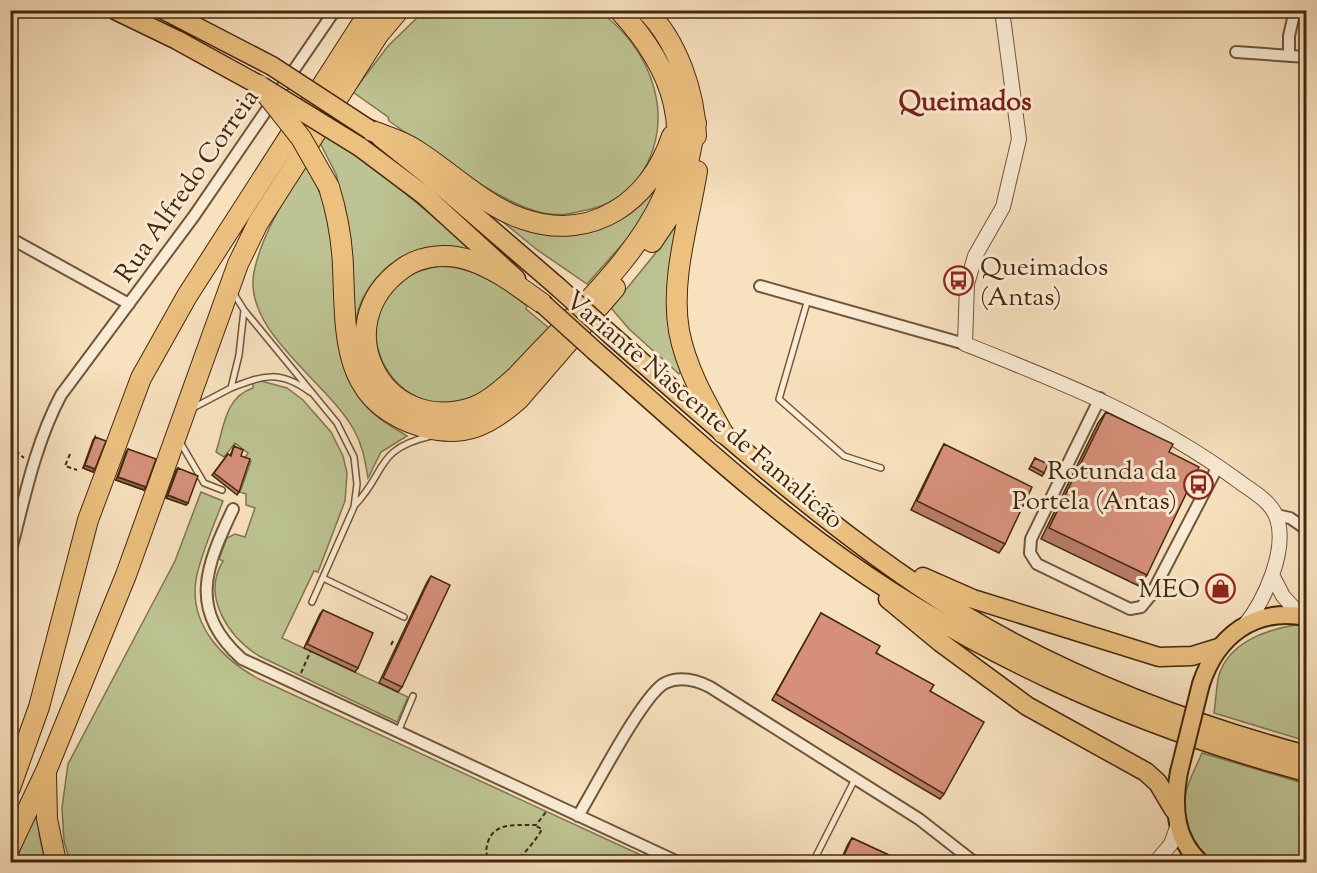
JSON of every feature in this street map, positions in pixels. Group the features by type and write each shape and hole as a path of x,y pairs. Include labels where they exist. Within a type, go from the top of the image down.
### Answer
{"highway":[{"name":"Variante Nascente de Famalicão","path":"115,10 177,40 259,85 360,147 466,231 596,352 748,485 822,544 866,575 957,630 1057,682 1145,721 1306,772"},
{"name":"Variante Nascente de Famalicão","path":"164,10 272,66 370,130 434,180 723,433 865,548 955,609 1103,686 1194,721 1306,755"},
{"path":"10,788 44,690 88,520 141,378 187,296 363,22 374,10"},
{"path":"10,847 47,769 120,593 187,411 229,287 258,223 378,35 399,10"},
{"path":"543,304 501,274 472,261 452,256 430,257 408,264 392,276 378,293 368,314 364,335 368,359 377,377 393,393 415,407 445,412 472,407 495,395 516,377 639,243 667,192 675,169 677,143 673,97 659,62 638,31 619,10"},
{"path":"646,10 655,19 676,53 692,99 696,123 697,166 678,293 679,330 688,362 702,396 723,433"},
{"path":"259,85 302,138 329,187 340,233 347,343 351,363 373,399 406,422 429,428 470,431 503,414 519,399 645,253 675,208 687,168 696,123"},
{"path":"370,130 414,149 490,202 524,220 560,225 594,223 627,205 658,167 675,125"},
{"path":"822,544 940,642 1027,706 1146,772 1158,783 1176,817"},
{"path":"865,548 973,599 1159,657 1192,657 1218,648"},
{"path":"10,766 24,749"},
{"path":"47,769 46,806 56,862"}],"main road":[{"path":"1200,862 1191,853 1176,817 1179,772 1201,684 1218,648 1243,626 1276,616 1303,616"}],"street":[{"name":"Rua Alfredo Correia","path":"10,238 129,304 261,120 335,10"},
{"path":"965,344 967,284 975,256 1003,207 1019,139 1002,10"},
{"path":"1289,56 1289,36 1295,10"},
{"path":"1236,52 1306,57"},
{"path":"760,286 965,344 1100,398 1161,430 1218,466 1262,498 1276,515 1280,532 1272,576 1256,610 1243,626"},
{"path":"10,554 34,464 49,419 61,395 129,304"},
{"path":"1100,398 1031,539 1030,553 1037,564 1130,609 1141,607 1151,595 1218,466"},
{"path":"233,509 220,534 207,574 206,594 210,616 223,639 242,659 678,862"},
{"path":"1276,515 1290,518 1306,529"},
{"path":"1272,576 1283,596 1303,616"},
{"path":"578,816 647,699 666,683 678,680 700,682 935,830 974,862"},
{"path":"1156,862 1171,844 1176,817"}],"lane":[{"path":"229,287 244,310 342,430 351,448 357,476 354,507 312,602"},
{"path":"808,299 779,399 844,456 881,468"},
{"path":"231,388 238,364 244,310"},
{"path":"187,411 260,376 271,376 299,385 317,398"},
{"path":"354,507 365,495 386,457 398,447 430,436 470,431"},
{"path":"177,437 201,479 222,490"},
{"path":"323,578 404,616"},
{"path":"398,732 413,696"},
{"path":"813,862 855,779"}],"path":[{"path":"10,446 34,464"},
{"path":"70,454 65,466 77,470"},
{"path":"391,645 393,641"},
{"path":"296,684 314,644"},
{"path":"536,825 551,803"},
{"path":"494,862 486,853 487,839 493,832 511,825 536,825 542,829 537,839 529,844 514,862"}],"green space":[{"path":"424,11 599,11 616,25 642,59 651,78 656,99 658,120 655,141 648,162 638,179 618,198 591,209 560,214 532,210 467,176 389,121 388,117 353,92 388,46"},
{"path":"324,135 371,165 483,258 420,251 394,262 376,278 358,309 357,348 353,332 349,234 336,174 319,141"},
{"path":"306,166 321,195 330,225 334,248 336,319 343,365 352,386 370,411 407,436 381,452 368,478 362,448 354,430 326,393 274,335 261,315 254,294 254,272 267,233 300,172"},
{"path":"664,177 635,230 587,284 536,249 458,185 563,233"},
{"path":"676,222 678,227 668,299 671,335 682,370 679,374 629,329 611,308 654,255"},
{"path":"440,266 465,270 497,284 527,306 526,309 549,328 522,359 499,380 455,402 424,400 399,384 382,360 376,332 382,303 403,280"},
{"path":"261,381 287,388 303,400 331,432 343,456 347,473 345,501 318,572 314,571 282,638 408,697 397,722 259,656 238,638 222,615 215,588 223,561 219,559 227,538 235,534 245,537 255,508 246,505 246,494 240,492 251,461 245,458 248,453 235,443 224,457 216,452 231,406 244,392 253,388 253,382"},
{"path":"201,492 223,501 198,571 195,596 198,612 211,639 233,662 259,679 656,862 70,862 64,841 62,808 68,764 175,561"},
{"path":"1295,625 1306,627 1306,741 1214,713 1219,675 1231,654 1249,640 1260,635"},
{"path":"1202,753 1306,784 1306,862 1214,862 1206,856 1194,841 1184,812 1187,787"},
{"path":"38,800 39,834 45,862 16,862"}],"building":[{"path":"1106,412 1173,444 1169,452 1199,467 1147,575 1049,528"},
{"path":"95,437 106,441 95,469 85,465"},
{"path":"944,444 1032,487 1005,544 917,501"},
{"path":"234,446 243,450 241,456 250,459 239,492 214,473 228,454 231,456"},
{"path":"128,449 156,459 146,487 118,477"},
{"path":"1035,458 1048,464 1044,473 1031,466"},
{"path":"178,468 198,476 188,503 168,495"},
{"path":"431,576 450,585 402,687 383,678"},
{"path":"323,610 373,633 358,668 307,644"},
{"path":"821,613 880,646 876,653 934,685 930,691 984,722 944,794 776,694"},
{"path":"852,838 904,862 841,862"}],"place":[{"name":"Queimados (Antas)","path":"959,281"},
{"name":"Rotunda da Portela (Antas)","path":"1198,485"},
{"name":"MEO","path":"1221,588"}],"district":[{"name":"Queimados","path":"965,101"}]}
